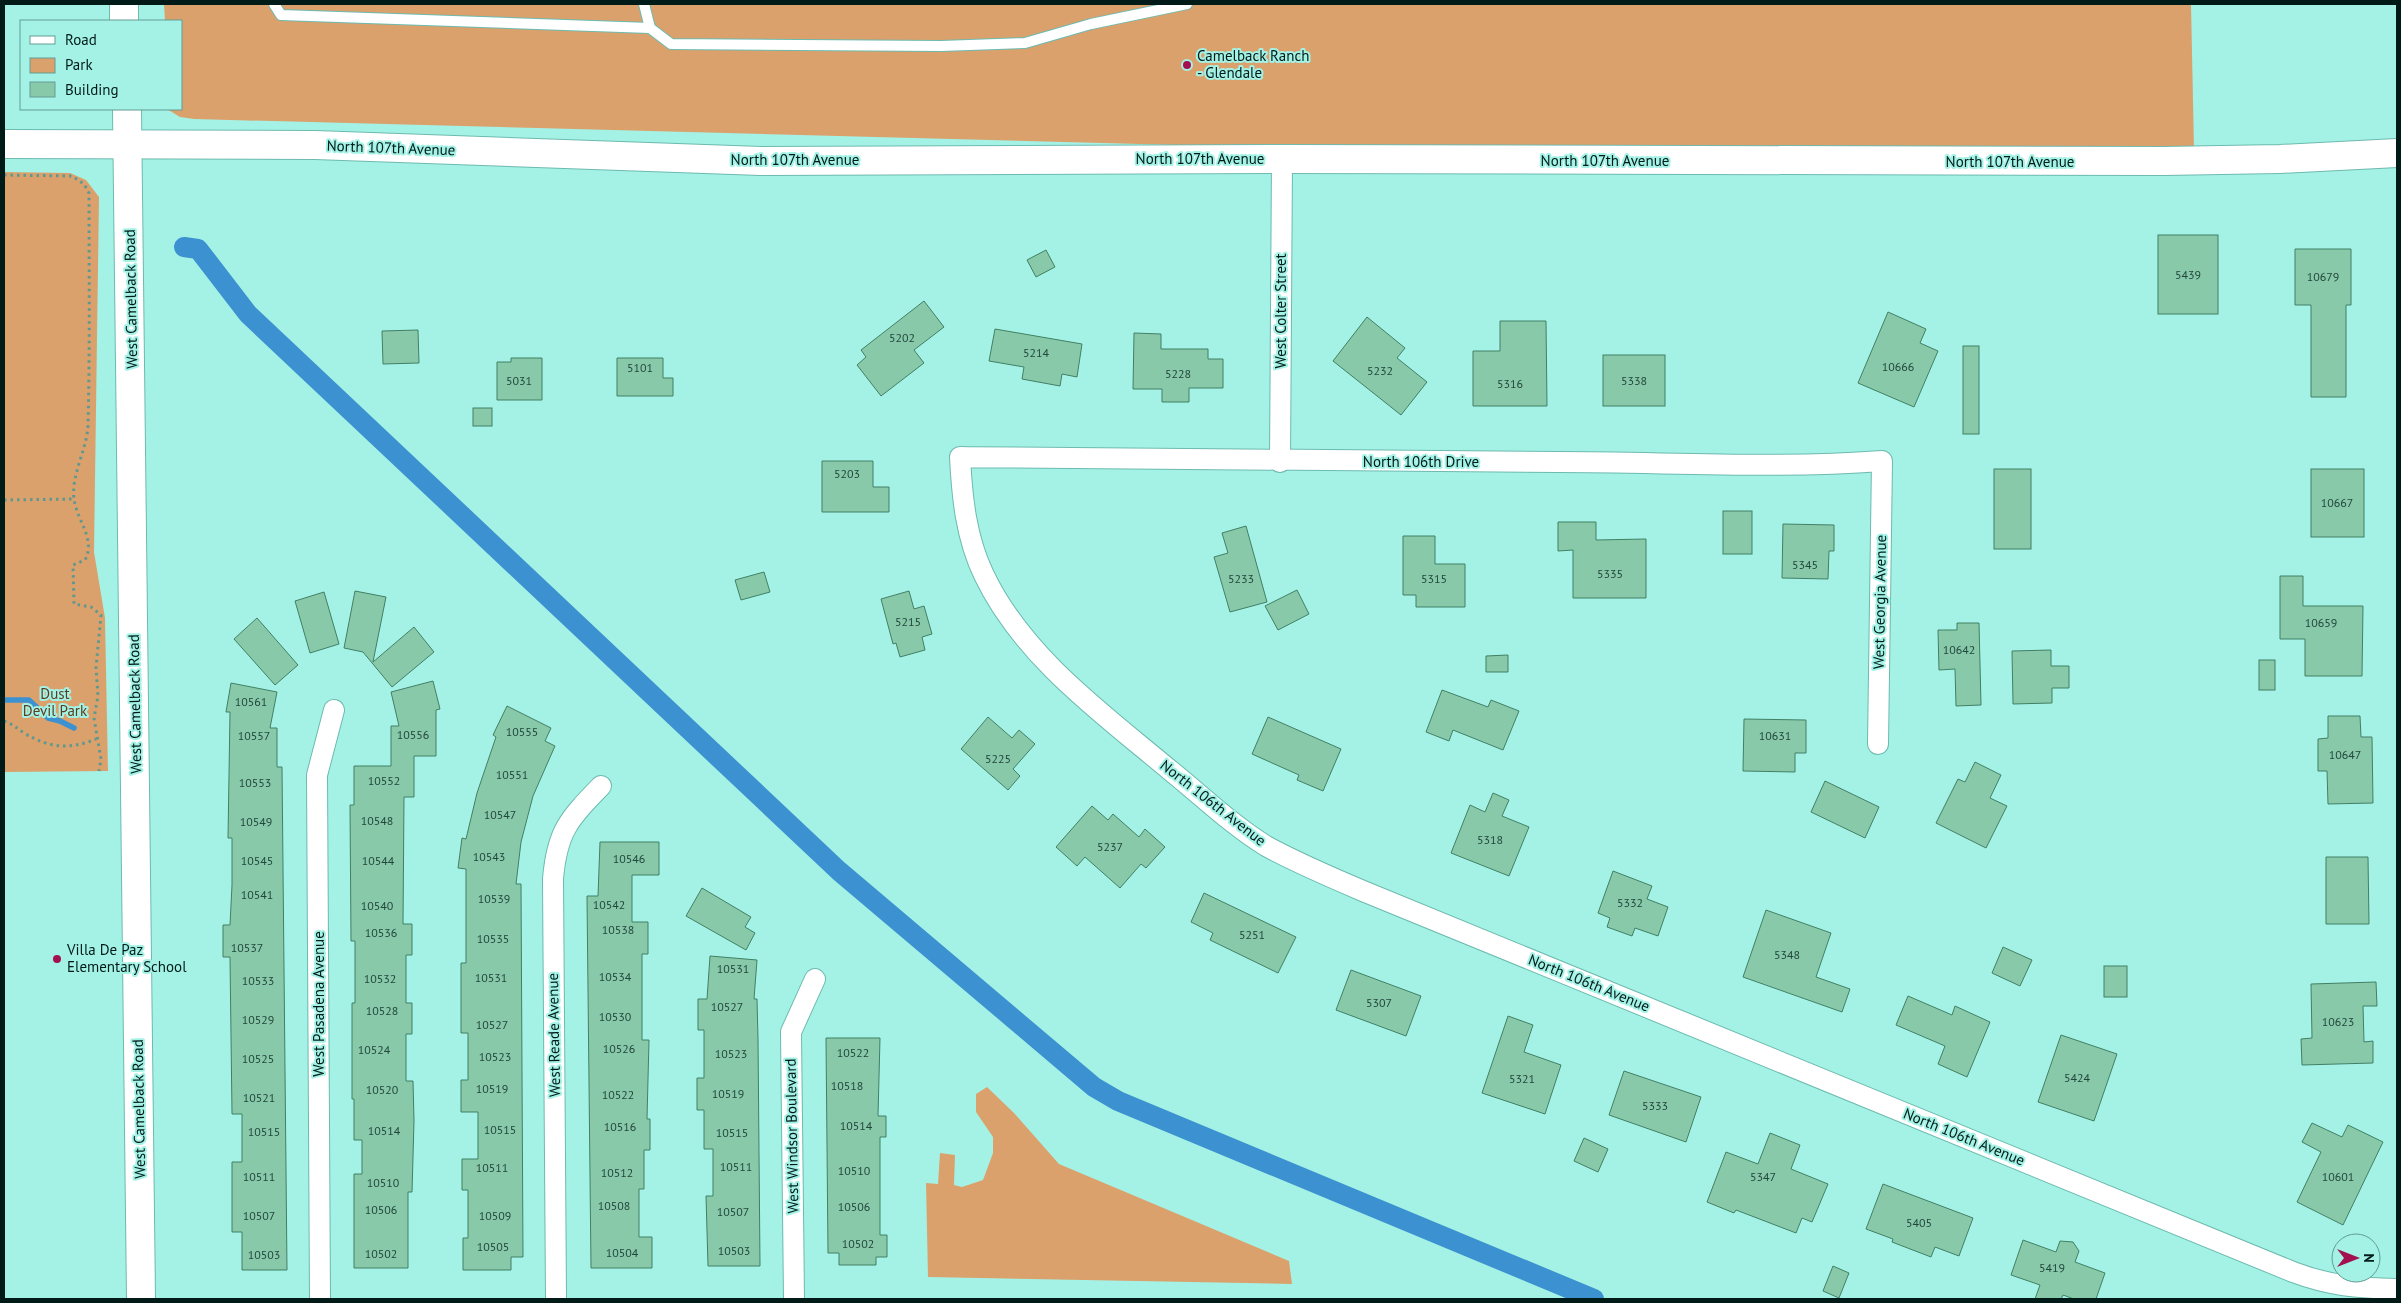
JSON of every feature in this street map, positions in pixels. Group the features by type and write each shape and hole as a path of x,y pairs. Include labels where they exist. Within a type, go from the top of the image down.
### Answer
{"street":[{"path":"124,4 124,20"},
{"name":"West Camelback Road","path":"127,110 141,1299"},
{"name":"North 107th Avenue","path":"4,144 315,145 761,161 1282,159 2164,161 2280,159 2397,153"},
{"name":"West Colter Street","path":"1280,462 1282,159"},
{"name":"North 106th Drive","path":"960,457 1280,462 1818,465 1882,461"},
{"name":"North 106th Avenue","path":"960,457 962,495 969,533 983,574 1001,607 1030,644 1100,712 1236,824 1266,845 1363,891 2293,1272 2334,1285 2357,1288 2397,1289"},
{"name":"West Georgia Avenue","path":"1878,744 1882,461"},
{"name":"West Pasadena Avenue","path":"320,1299 317,775 334,710"},
{"name":"West Reade Avenue","path":"556,1299 554,857 560,837 570,818 601,786"},
{"name":"West Windsor Boulevard","path":"794,1299 791,1032 816,979"}],"lane":[{"path":"274,4 281,15 650,28 672,44 941,46 1025,43 1091,24 1187,4"},
{"path":"644,4 650,28"}],"path":[{"path":"4,175 72,176 84,184 89,193 88,427 77,473 74,499 86,532 89,553 86,560 73,565 74,604 91,607 101,615 96,668 98,696 94,718 96,739 101,759 100,771"},
{"path":"4,500 74,499"},
{"path":"4,721 44,744 57,747 82,745 96,739"}],"green space":[{"name":"Camelback Ranch - Glendale","path":"164,4 2191,4 2194,149 1292,148 194,119 180,117 169,110 182,110 182,20 165,20"},
{"name":"Dust Devil Park","path":"4,172 70,173 86,180 99,197 94,552 105,618 108,771 4,772"},
{"path":"987,1087 1014,1113 1059,1164 1289,1261 1292,1284 928,1277 926,1183 938,1184 940,1153 955,1155 954,1185 962,1187 983,1180 993,1153 993,1137 976,1112 976,1094"}],"building":[{"path":"2158,235 2218,235 2218,314 2158,314"},
{"path":"2295,249 2351,249 2351,305 2346,305 2346,397 2311,397 2311,305 2295,305"},
{"path":"1046,250 1055,267 1036,277 1027,260"},
{"path":"924,301 944,327 914,350 924,363 881,396 857,365 866,357 861,350"},
{"path":"1888,312 1926,329 1920,343 1938,351 1914,407 1858,383"},
{"path":"1367,317 1405,348 1397,358 1427,382 1401,415 1333,361"},
{"path":"1500,321 1546,321 1547,406 1473,406 1473,351 1500,351"},
{"path":"995,329 1082,344 1077,377 1062,374 1060,386 1022,379 1024,367 989,361"},
{"path":"418,330 419,363 383,364 382,331"},
{"path":"1134,333 1161,334 1161,349 1208,349 1208,359 1223,359 1223,388 1189,388 1189,402 1162,402 1162,389 1133,389"},
{"path":"1963,346 1979,346 1979,434 1963,434"},
{"path":"1603,355 1665,355 1665,406 1603,406"},
{"path":"511,358 542,358 542,400 497,400 497,362 511,362"},
{"path":"617,358 663,358 663,378 673,378 673,396 617,396"},
{"path":"473,408 492,408 492,426 473,426"},
{"path":"822,461 873,461 873,487 889,487 889,512 822,512"},
{"path":"1994,469 2031,469 2031,549 1994,549"},
{"path":"2311,469 2364,469 2364,537 2311,537"},
{"path":"1723,511 1752,511 1752,554 1723,554"},
{"path":"1558,522 1596,522 1596,540 1646,539 1646,598 1573,598 1573,550 1558,551"},
{"path":"1783,524 1834,525 1834,551 1829,551 1828,579 1782,578"},
{"path":"1246,526 1267,602 1230,612 1214,557 1228,553 1222,533"},
{"path":"1403,536 1435,536 1435,564 1465,564 1465,607 1416,607 1416,595 1403,595"},
{"path":"764,572 770,592 741,600 735,580"},
{"path":"2280,576 2303,576 2303,606 2363,606 2362,676 2305,676 2305,639 2280,639"},
{"path":"1297,590 1309,614 1278,630 1265,606"},
{"path":"355,591 386,597 373,662 414,627 434,652 392,687 363,652 344,648"},
{"path":"909,591 914,609 924,606 932,634 922,637 925,650 900,657 896,643 893,644 881,599"},
{"path":"324,592 339,644 310,653 295,601"},
{"path":"257,618 298,665 275,685 234,639"},
{"path":"1957,623 1979,623 1981,705 1956,706 1955,669 1939,670 1938,630 1957,630"},
{"path":"2051,650 2051,666 2069,666 2069,688 2052,688 2052,703 2013,704 2012,651"},
{"path":"1508,655 1508,672 1486,672 1486,656"},
{"path":"2259,660 2275,660 2275,690 2259,690"},
{"path":"433,681 440,709 436,710 436,756 414,756 414,797 404,797 403,924 412,924 412,955 406,955 406,1003 412,1003 412,1034 406,1034 406,1081 413,1081 414,1121 412,1192 408,1192 408,1268 354,1268 354,1174 362,1174 362,1140 354,1140 354,1099 352,1099 352,1003 355,1003 355,941 351,941 350,805 354,805 354,766 391,766 391,726 399,726 391,692"},
{"path":"231,683 277,692 270,728 277,728 277,767 282,767 287,1270 242,1270 242,1232 232,1232 232,1162 242,1162 242,1114 232,1114 230,957 223,957 223,925 230,925 232,885 232,838 228,838 230,712 226,712"},
{"path":"1442,690 1488,707 1491,700 1519,711 1503,750 1453,730 1449,741 1426,732"},
{"path":"507,706 551,728 545,741 555,746 533,796 521,842 516,884 521,884 523,1257 511,1257 511,1270 463,1270 463,1238 468,1238 468,1190 462,1190 462,1159 478,1159 478,1112 461,1112 461,1080 468,1080 468,1033 461,1033 461,963 466,963 466,869 458,868 462,838 466,839 477,793 496,737 493,735"},
{"path":"2328,716 2360,716 2361,737 2372,737 2373,803 2328,804 2327,771 2318,771 2318,739 2328,738"},
{"path":"988,717 1012,738 1019,730 1035,744 1013,769 1020,776 1008,790 961,749"},
{"path":"1268,717 1341,749 1323,791 1297,780 1299,775 1252,754"},
{"path":"1744,719 1806,720 1806,753 1795,753 1795,772 1743,771"},
{"path":"1975,762 2001,775 1990,798 2007,806 1986,848 1936,823 1958,779 1965,782"},
{"path":"1825,781 1879,807 1865,838 1811,812"},
{"path":"1493,793 1509,800 1502,816 1529,827 1509,876 1451,853 1470,805 1485,812"},
{"path":"1092,806 1108,820 1113,814 1139,837 1145,829 1165,847 1146,868 1141,864 1120,888 1085,857 1077,866 1056,847"},
{"path":"600,842 659,842 659,875 632,875 632,922 648,922 648,954 642,954 642,1040 649,1040 647,1119 650,1119 650,1150 644,1150 644,1189 639,1189 639,1237 652,1237 652,1268 591,1268 587,896 598,896"},
{"path":"2326,857 2368,857 2369,924 2326,924"},
{"path":"1613,871 1652,886 1647,899 1668,907 1658,936 1635,928 1632,936 1607,927 1610,918 1598,913"},
{"path":"702,888 751,917 745,927 755,933 746,950 686,916"},
{"path":"1204,893 1296,937 1278,973 1210,940 1213,933 1191,922"},
{"path":"1766,910 1831,933 1816,977 1850,989 1842,1012 1743,977"},
{"path":"2003,947 2032,960 2020,986 1992,973"},
{"path":"710,956 757,960 754,999 757,999 758,1039 760,1266 708,1266 706,1196 713,1196 713,1149 704,1149 704,1110 697,1110 697,1078 704,1078 704,1030 698,1030 698,999 707,999"},
{"path":"2104,966 2127,966 2127,997 2104,997"},
{"path":"1351,970 1421,996 1406,1036 1336,1010"},
{"path":"2376,982 2377,1006 2363,1006 2364,1042 2373,1041 2373,1063 2302,1065 2301,1039 2312,1038 2311,984"},
{"path":"1908,996 1952,1015 1955,1006 1990,1022 1967,1077 1938,1064 1945,1046 1896,1025"},
{"path":"1508,1016 1533,1025 1524,1052 1561,1065 1545,1114 1482,1093"},
{"path":"2061,1035 2117,1054 2094,1121 2038,1102"},
{"path":"826,1038 880,1038 878,1116 886,1116 886,1137 880,1137 880,1235 887,1235 887,1257 876,1257 876,1265 839,1265 839,1253 828,1253"},
{"path":"1624,1071 1701,1097 1686,1142 1609,1115"},
{"path":"2312,1123 2342,1137 2348,1125 2383,1142 2343,1225 2297,1202 2321,1152 2302,1142"},
{"path":"1770,1133 1800,1145 1791,1169 1828,1184 1812,1222 1802,1218 1796,1233 1736,1210 1734,1213 1707,1202 1726,1152 1758,1164"},
{"path":"1584,1138 1608,1149 1598,1172 1574,1161"},
{"path":"1883,1184 1973,1218 1959,1256 1935,1247 1931,1257 1892,1242 1893,1239 1866,1229"},
{"path":"2023,1240 2056,1252 2060,1241 2073,1242 2079,1251 2075,1262 2105,1273 2096,1299 2074,1299 2063,1295 2061,1299 2035,1299 2040,1285 2011,1275"},
{"path":"1833,1266 1849,1273 1839,1298 1823,1291"}],"waterway":[{"path":"184,247 198,249 248,314 839,871 1094,1087 1118,1101 1594,1299"},
{"path":"4,700 29,700 48,718 60,721 74,728"}],"place":[{"name":"Camelback Ranch - Glendale","path":"1187,65"},
{"name":"Villa De Paz Elementary School","path":"57,959"}]}
